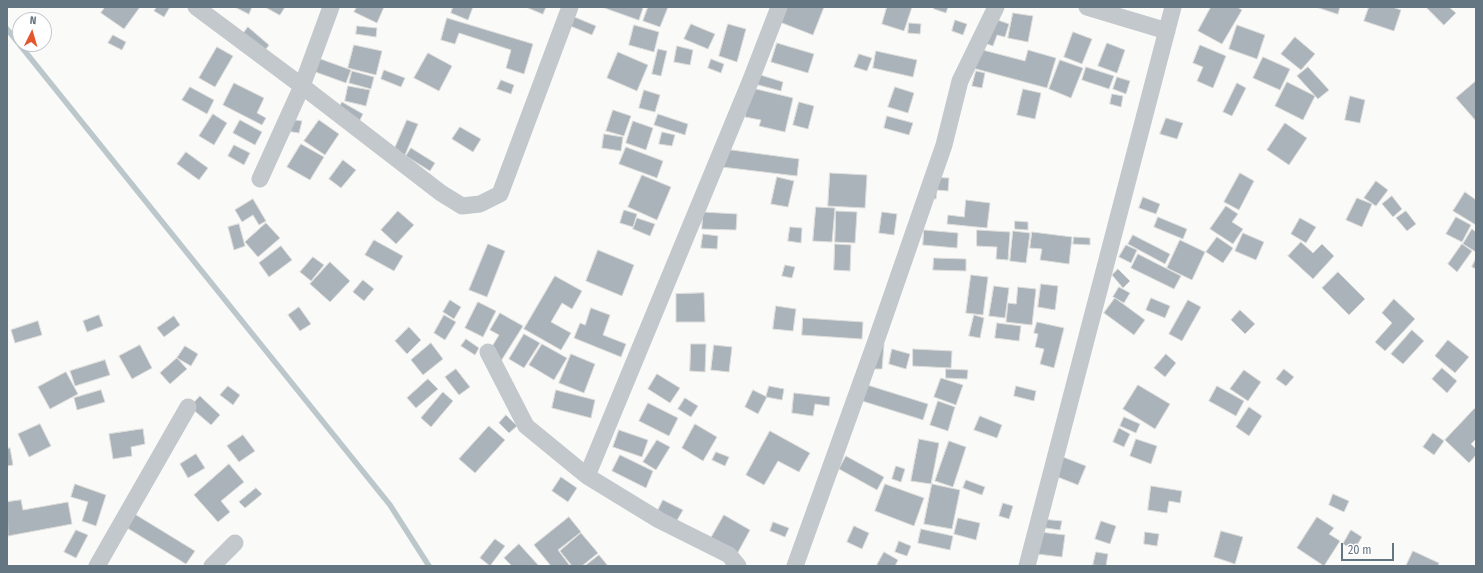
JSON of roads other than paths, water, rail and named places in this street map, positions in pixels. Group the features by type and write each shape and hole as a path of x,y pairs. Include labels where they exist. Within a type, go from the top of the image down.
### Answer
{"street":[{"path":"196,7 441,193 462,206 480,204 500,194 570,7"},
{"path":"260,179 302,86 331,7"},
{"path":"587,476 750,82 779,7"},
{"path":"795,566 876,341 944,145 960,81 996,7"},
{"path":"1087,7 1167,31"},
{"path":"1027,566 1173,7"},
{"path":"488,352 526,426 587,476 658,520 729,555 738,566"},
{"path":"97,566 188,407"},
{"path":"212,566 235,543"}],"waterway":[{"path":"7,29 390,505 429,566"}]}
